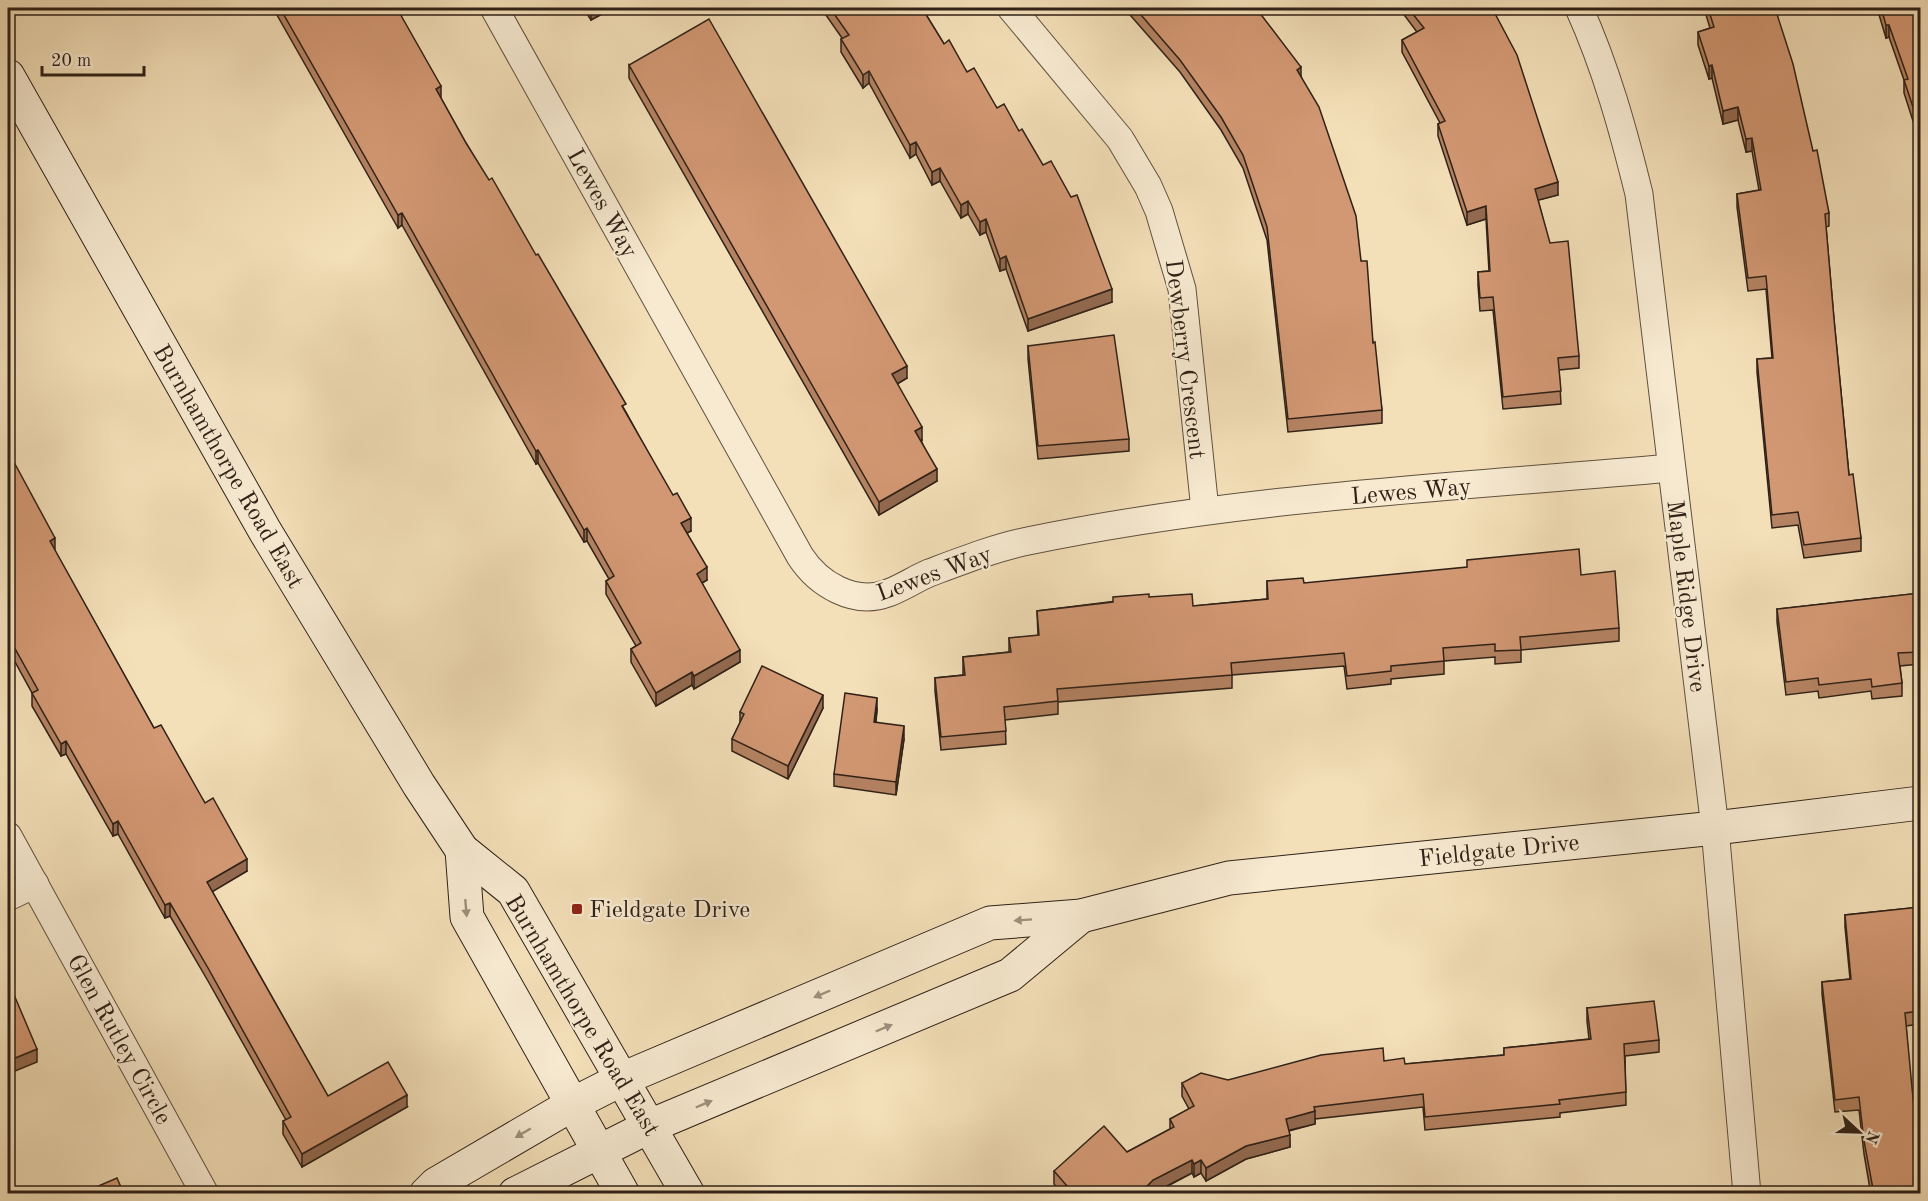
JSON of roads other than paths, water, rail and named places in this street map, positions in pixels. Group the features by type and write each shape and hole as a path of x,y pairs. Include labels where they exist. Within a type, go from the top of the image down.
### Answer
{"street":[{"name":"Lewes Way","path":"494,8 800,556 810,570 824,582 850,595 868,597 887,594 926,575 981,554 1026,541 1205,510 1671,468"},
{"name":"Dewberry Crescent","path":"1011,8 1120,140 1148,186 1160,211 1182,289 1205,510"},
{"name":"Maple Ridge Drive","path":"1579,8 1601,57 1639,194 1715,828 1747,1194"},
{"name":"Burnhamthorpe Road East","path":"8,76 265,531 419,785 462,850 513,891 688,1194"},
{"name":"Fieldgate Drive","path":"426,1194 435,1184 573,1104 622,1079 990,922 1081,916 1229,878 1715,828 1920,803"},
{"name":"Glen Rutley Circle","path":"8,836 205,1194"},
{"name":"Burnhamthorpe Road East","path":"462,850 467,917 623,1194"},
{"path":"8,897 35,884"},
{"name":"Fieldgate Drive","path":"515,1194 650,1126 1010,975 1081,916"}],"place":[{"name":"Fieldgate Drive","path":"577,909"}]}
